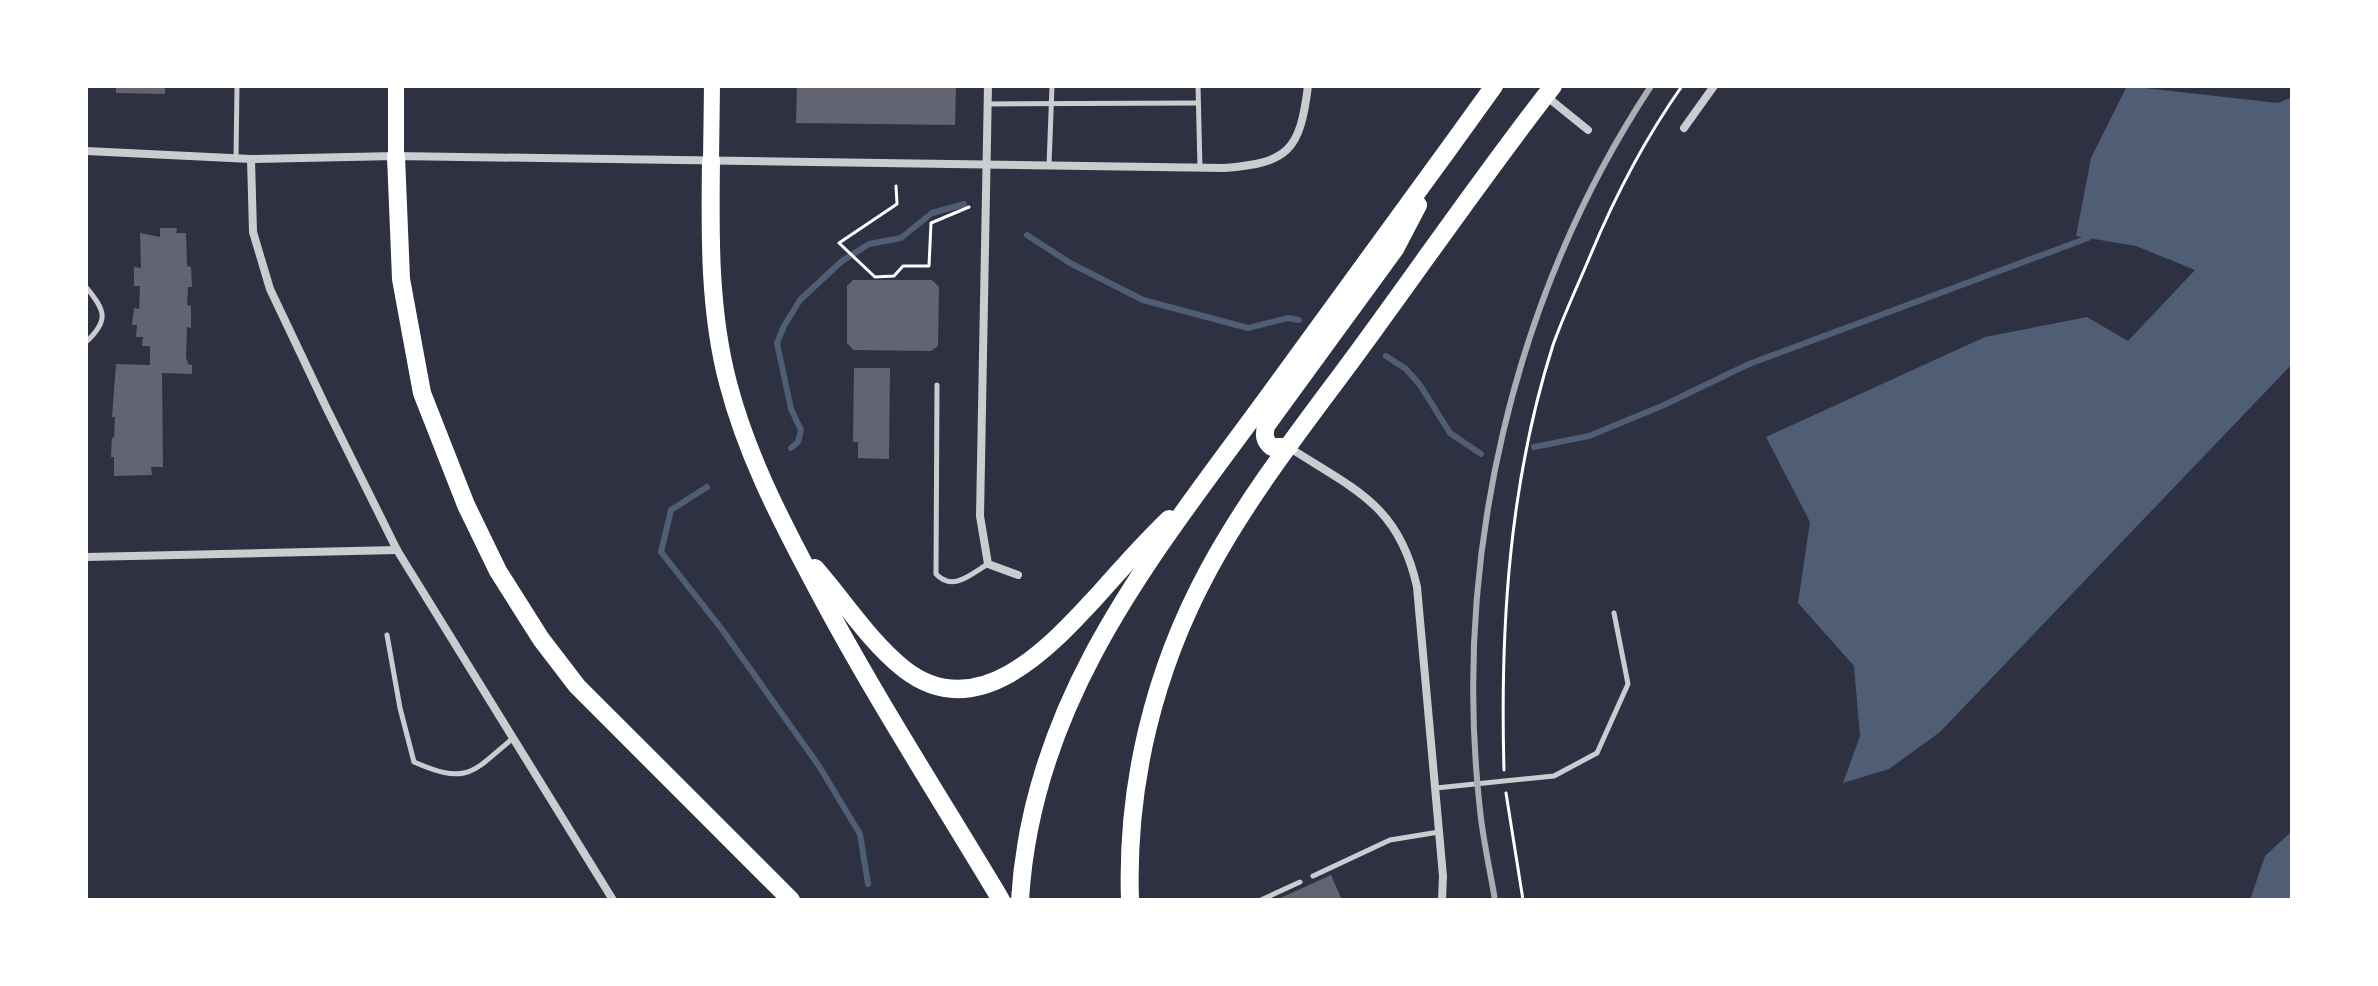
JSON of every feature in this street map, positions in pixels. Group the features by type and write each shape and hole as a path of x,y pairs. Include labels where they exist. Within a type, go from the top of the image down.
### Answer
{"highway":[{"path":"1020,900 1031,827 1045,766 1080,675 1132,586 1494,86"},
{"path":"1130,900 1134,802 1155,699 1189,609 1210,566 1289,447 1550,89"},
{"path":"396,156 401,279 422,393 466,505 498,571 541,639 577,686 791,900"},
{"path":"711,161 712,284 724,367 738,419 755,463 770,500 845,642 1001,900"},
{"path":"1289,447 1272,447 1267,443 1264,435 1266,426 1404,234 1436,166"},
{"path":"794,545 871,636 905,670 921,679 959,689 1001,679 1038,655 1205,483"}],"main road":[{"path":"396,86 396,156"},
{"path":"711,161 712,86"}],"street":[{"path":"988,86 980,516 988,564 1018,575"},
{"path":"86,151 251,159 396,156 987,167 1256,166 1274,160 1296,139 1308,86"},
{"path":"1684,128 1714,86"},
{"path":"1550,89 1588,130"},
{"path":"251,159 253,232 270,289 397,550 613,900"},
{"path":"1289,447 1382,511 1405,547 1417,587 1439,832 1442,900"},
{"path":"86,557 397,550"}],"lane":[{"path":"236,158 237,86"},
{"path":"1049,167 1052,86"},
{"path":"1198,86 1200,168"},
{"path":"988,104 1198,103"},
{"path":"86,287 102,306 102,321 97,333 86,342"},
{"path":"937,385 936,574 949,583 960,582 988,564"},
{"path":"1435,788 1554,776 1597,753 1628,684 1614,613"},
{"path":"387,635 400,708 414,762 443,775 473,772 512,739"},
{"path":"1313,876 1390,840 1439,832"},
{"path":"1261,900 1300,882"}],"path":[{"path":"1523,900 1507,807 1501,682 1510,548 1520,485 1554,344 1600,231 1629,173 1682,86"},
{"path":"896,186 897,204 839,243 875,277 894,276 903,266 929,266 931,223 969,207"}],"water":[{"path":"2127,86 2278,103 2292,97 2292,364 1940,732 1889,769 1843,783 1860,736 1854,666 1798,603 1810,522 1766,437 1985,337 2087,317 2128,341 2195,270 2136,246 2076,236 2091,158"},
{"path":"2292,831 2292,900 2250,900 2265,856"}],"building":[{"path":"116,86 165,86 165,94 116,93"},
{"path":"797,86 956,86 955,125 796,123"},
{"path":"160,228 177,228 176,233 186,233 187,266 191,267 192,287 188,287 191,328 187,327 186,357 188,364 192,365 192,374 162,373 163,467 151,467 152,475 114,476 114,457 111,457 116,364 150,365 150,346 142,346 143,337 136,337 137,325 132,325 134,308 139,309 140,286 134,286 134,267 141,268 140,233 160,237"},
{"path":"853,280 932,280 939,287 938,346 931,351 853,350 847,343 847,286"},
{"path":"854,368 890,368 889,459 858,458 858,442 853,442"},
{"path":"1331,875 1342,900 1276,900"}],"waterway":[{"path":"791,448 798,442 801,430 791,409 777,343 800,300 842,261 869,244 901,238 932,213 964,204"},
{"path":"1027,235 1070,263 1143,300 1248,328 1288,318 1299,320"},
{"path":"1534,447 1589,436 1664,405 1749,364 2088,238"},
{"path":"1386,356 1406,369 1420,385 1450,433 1481,454"},
{"path":"707,487 671,510 661,552 721,628 819,766 860,834 868,884"}],"railway":[{"path":"1495,900 1481,821 1474,716 1475,621 1485,527 1503,433 1528,342 1562,253 1603,167 1651,86"}]}
